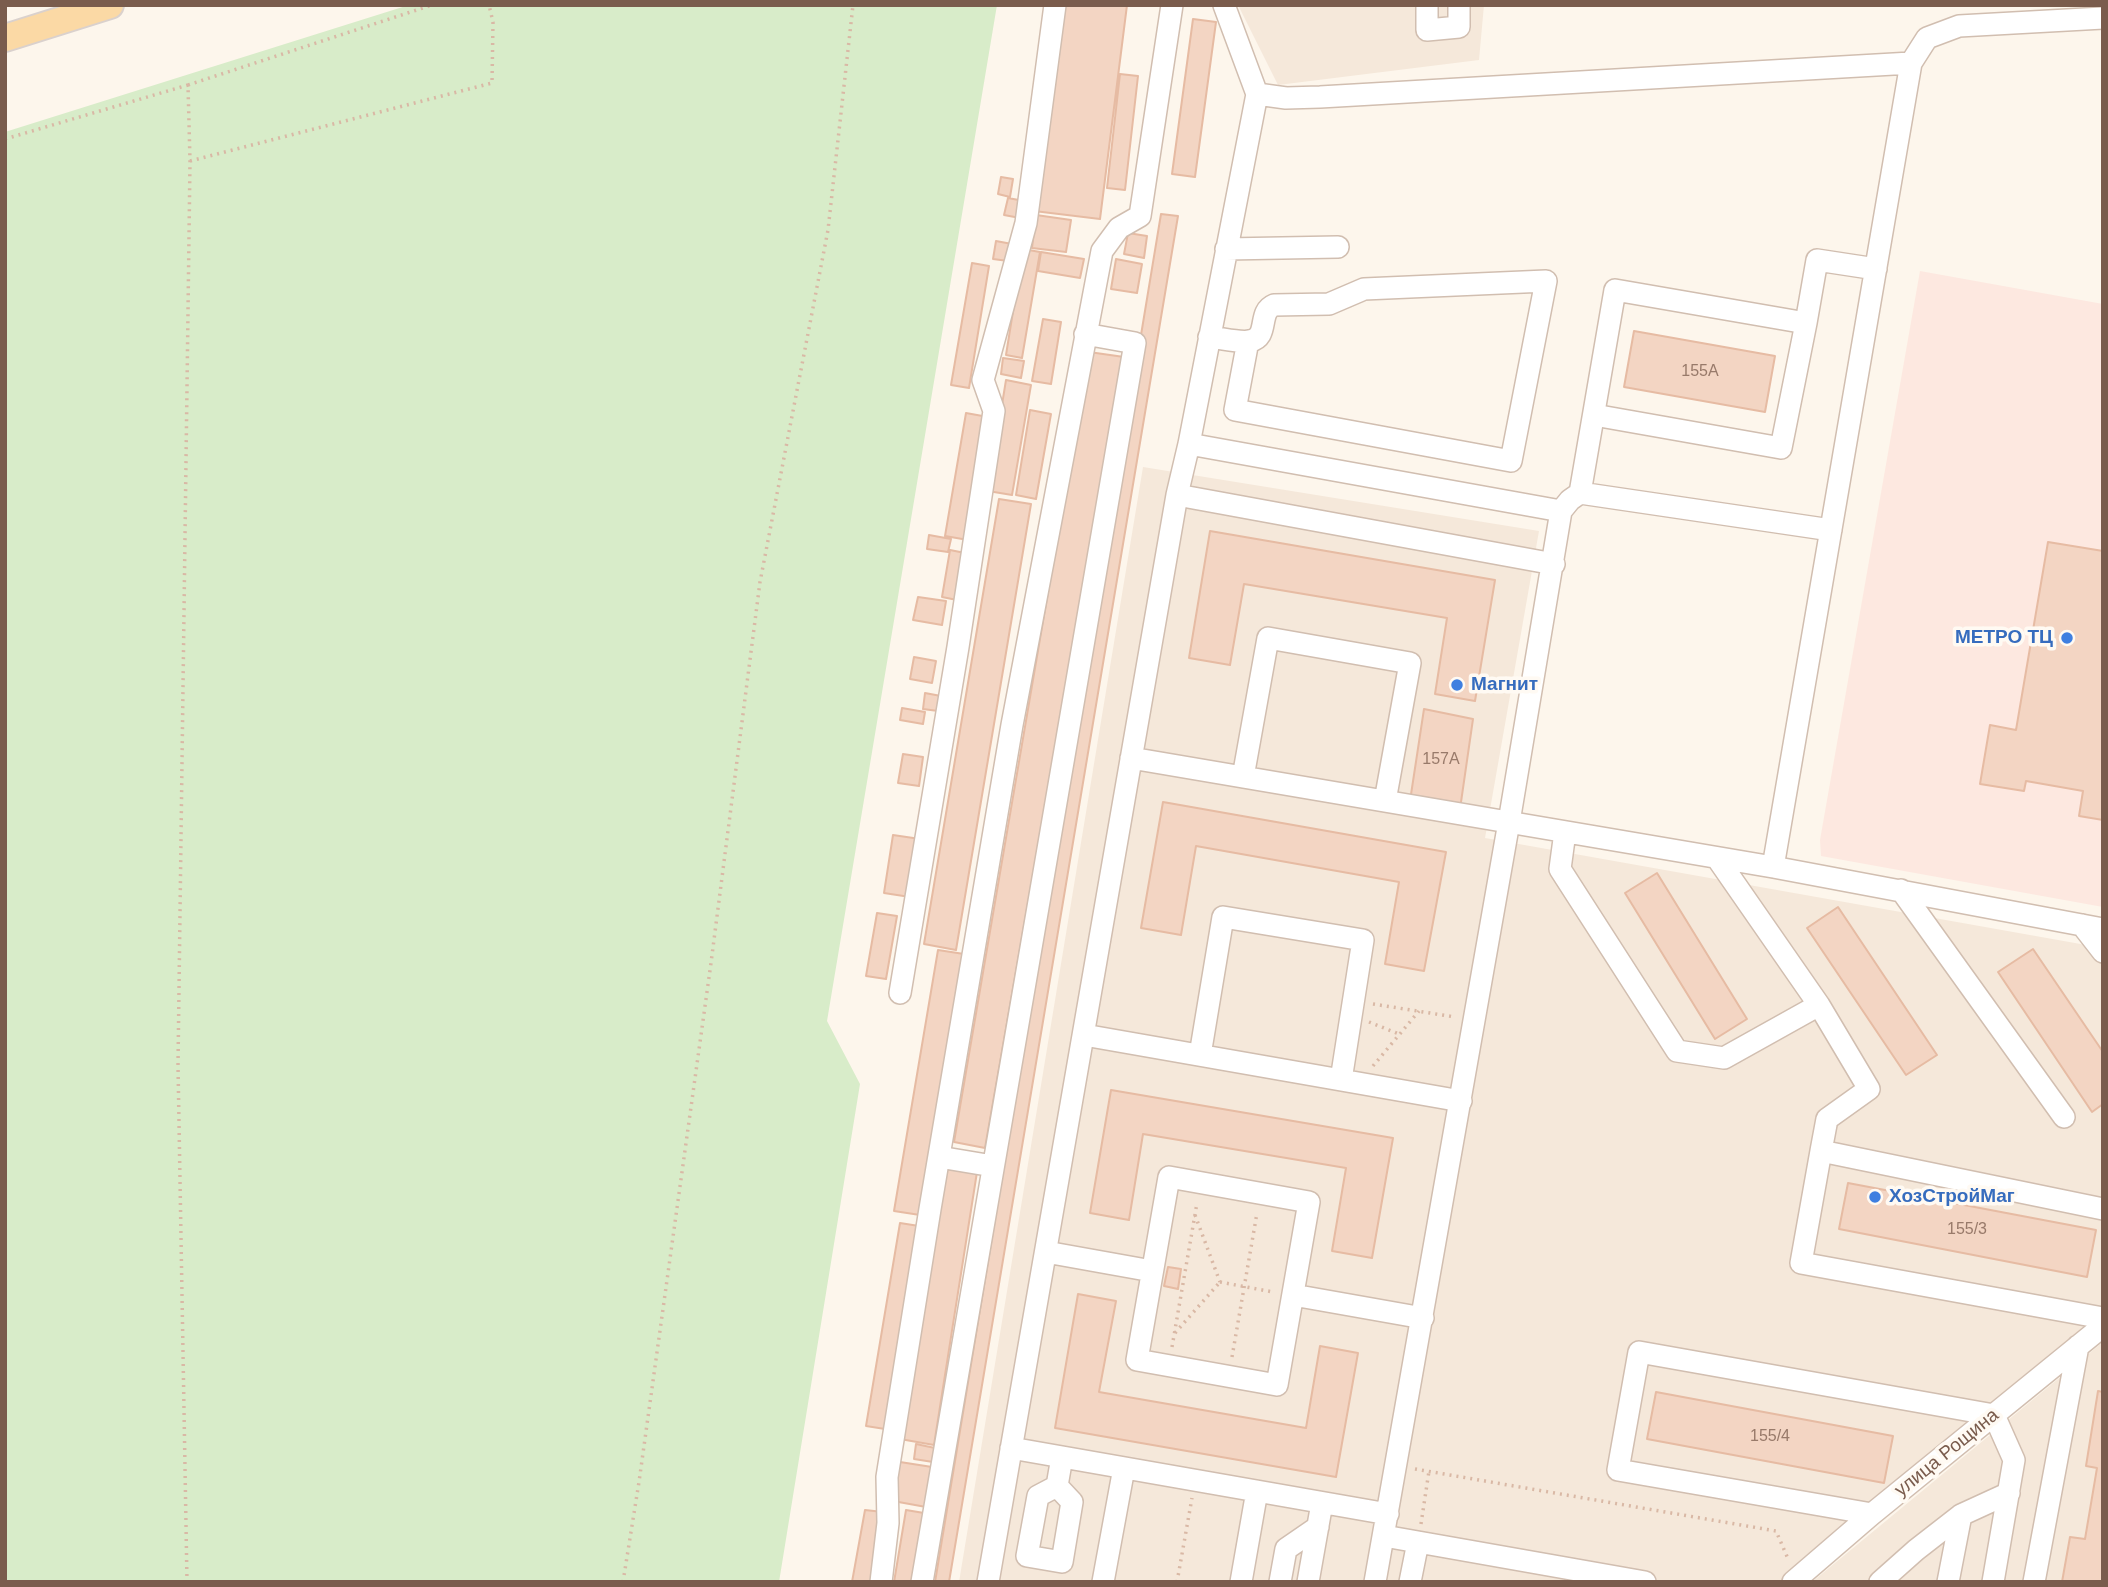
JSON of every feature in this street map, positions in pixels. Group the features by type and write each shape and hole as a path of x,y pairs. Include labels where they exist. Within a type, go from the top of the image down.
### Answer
{"main road":[{"path":"5,38 110,5"}],"street":[{"path":"900,993 994,411 984,380 1026,223 1055,5"},
{"path":"881,1582 888,1523 887,1477 1012,725 1102,251 1119,228 1140,216 1172,5"},
{"path":"988,1582 1177,495 1257,94 1224,5"},
{"path":"1427,5 1427,30 1459,27 1459,5"},
{"path":"1773,867 1911,63 1927,37 1959,26 2103,18"},
{"path":"1257,94 1286,98 1320,97 1911,63"},
{"path":"1226,249 1338,247"},
{"path":"1594,415 1781,448 1817,260 1876,269"},
{"path":"1209,337 1248,341 1257,338 1262,332 1265,312 1274,305 1329,304 1364,289 1546,281 1511,460 1235,410 1248,341"},
{"path":"1580,494 1615,290 1805,323"},
{"path":"922,1582 1135,343 1085,334"},
{"path":"1189,444 1561,511"},
{"path":"1375,1582 1475,1021 1561,511 1570,500 1580,494 1831,530"},
{"path":"1177,495 1554,564"},
{"path":"1243,777 1268,638 1410,663 1385,801"},
{"path":"1131,758 1773,867 2092,927 2103,952"},
{"path":"1565,832 1560,869 1677,1052 1724,1058 1819,1005"},
{"path":"1717,858 1819,1005 1869,1089 1827,1119 1801,1263 2103,1318"},
{"path":"1900,890 2064,1117"},
{"path":"1200,1055 1223,917 1363,940 1352,1007 1350,1081"},
{"path":"1084,1035 1461,1101"},
{"path":"1821,1151 2103,1209"},
{"path":"939,1157 993,1166"},
{"path":"1169,1177 1261,1193 1309,1202 1277,1385 1137,1360 1169,1177"},
{"path":"1046,1252 1153,1271"},
{"path":"1293,1295 1423,1318"},
{"name":"улица Рощина","path":"1802,1581 1872,1514 2103,1326"},
{"path":"2034,1582 2078,1346"},
{"path":"1872,1514 1618,1470 1639,1352 1994,1415 2014,1460 1993,1582"},
{"path":"1011,1448 1388,1514"},
{"path":"1057,1486 1062,1457"},
{"path":"1103,1582 1124,1468"},
{"path":"1241,1582 1257,1491"},
{"path":"1880,1582 1961,1515 2009,1493"},
{"path":"1308,1582 1322,1503"},
{"path":"1948,1582 1961,1515"},
{"path":"1280,1582 1286,1549 1318,1527"},
{"path":"1384,1536 1645,1582"},
{"path":"1410,1582 1418,1542"}],"path":[{"path":"5,139 188,85 432,5"},
{"path":"190,161 492,83 494,22 489,5"},
{"path":"623,1582 707,991 760,582 828,230 853,5"},
{"path":"187,1582 178,1065 190,161 188,85"},
{"path":"1352,1007 1419,1012 1475,1021"},
{"path":"1352,1007 1399,1034"},
{"path":"1350,1081 1419,1012"},
{"path":"1168,1366 1201,1183"},
{"path":"1228,1377 1261,1193"},
{"path":"1195,1214 1220,1282"},
{"path":"1220,1282 1293,1295"},
{"path":"1174,1334 1220,1282"},
{"path":"1396,1466 1776,1531 1802,1581"},
{"path":"1418,1542 1429,1471"},
{"path":"1177,1582 1195,1480"}],"shaded area":[{"path":"1238,5 1484,5 1479,60 1278,85"},
{"path":"1920,271 2103,304 2103,907 1821,856 1820,840"},
{"path":"1143,467 1539,531 1485,838 2103,948 2103,1316 1789,1582 959,1582"},
{"path":"2103,1342 2103,1582 1812,1582 2013,1416"}],"green space":[{"path":"409,5 997,5 827,1021 860,1084 779,1582 5,1582 5,132"}],"building":[{"path":"1060,5 1127,5 1100,219 1034,211"},
{"path":"1193,19 1216,22 1195,177 1172,174"},
{"path":"1120,74 1138,76 1125,190 1107,188"},
{"path":"1001,177 1013,179 1010,197 998,194"},
{"path":"1008,198 1024,201 1020,218 1004,215"},
{"path":"1161,214 1178,216 949,1582 935,1582"},
{"path":"1036,215 1071,220 1066,252 1032,248"},
{"path":"1128,233 1147,236 1144,258 1124,254"},
{"path":"996,241 1012,244 1008,261 993,259"},
{"path":"1023,249 1040,252 1022,358 1006,355"},
{"path":"1041,252 1084,259 1080,278 1038,271"},
{"path":"1116,259 1142,264 1137,293 1111,289"},
{"path":"972,263 989,266 969,388 951,385"},
{"path":"1043,319 1061,322 1051,384 1032,381"},
{"path":"1634,331 1775,356 1765,412 1624,387"},
{"path":"1089,352 1124,357 985,1148 954,1142"},
{"path":"1003,358 1024,361 1021,378 1001,374"},
{"path":"1006,380 1031,385 1012,495 988,491"},
{"path":"1030,410 1051,414 1036,499 1016,495"},
{"path":"966,413 988,417 968,540 945,536"},
{"path":"999,499 1031,504 956,950 924,944"},
{"path":"1210,531 1495,580 1475,701 1435,694 1447,618 1244,584 1230,665 1189,658"},
{"path":"929,535 951,539 948,552 927,549"},
{"name":"МЕТРО ТЦ","path":"2048,542 2103,551 2103,820 2079,816 2083,791 2026,781 2024,791 1980,784 1990,725 2016,730"},
{"path":"950,550 965,553 957,600 942,597"},
{"path":"918,597 946,601 942,625 913,620"},
{"path":"914,657 936,661 932,683 910,679"},
{"path":"925,693 941,696 938,711 923,709"},
{"path":"902,708 925,712 923,724 900,720"},
{"path":"1424,709 1473,719 1460,809 1410,801"},
{"path":"903,754 923,757 919,786 898,783"},
{"path":"1163,802 1446,852 1424,971 1385,964 1399,882 1196,846 1181,935 1141,928"},
{"path":"893,835 920,839 910,897 884,893"},
{"path":"1657,873 1747,1019 1715,1039 1625,893"},
{"path":"1838,907 1937,1055 1906,1075 1807,928"},
{"path":"877,913 897,916 886,979 866,976"},
{"path":"2033,949 2103,1052 2103,1104 2092,1112 1998,972"},
{"path":"938,950 964,954 920,1215 894,1211"},
{"path":"1111,1090 1393,1138 1372,1258 1332,1251 1346,1168 1143,1134 1129,1220 1090,1213"},
{"path":"946,1169 977,1172 934,1445 900,1439"},
{"path":"1848,1183 2096,1230 2087,1277 1839,1229"},
{"path":"900,1223 919,1226 885,1429 866,1426"},
{"path":"1168,1267 1181,1269 1178,1289 1164,1286"},
{"path":"1078,1294 1116,1301 1099,1392 1306,1428 1320,1346 1358,1353 1336,1477 1055,1428"},
{"path":"2098,1391 2103,1392 2103,1582 2062,1582 2070,1537 2085,1539 2097,1468 2086,1466"},
{"path":"1656,1392 1893,1436 1884,1483 1647,1439"},
{"path":"916,1444 935,1448 933,1462 914,1459"},
{"path":"900,1462 932,1467 926,1507 893,1501"},
{"path":"865,1510 883,1512 872,1582 852,1582"},
{"path":"906,1510 924,1513 913,1582 894,1582"}],"place":[{"name":"МЕТРО ТЦ","path":"2067,638"},
{"name":"Магнит","path":"1457,685"},
{"name":"ХозСтройМаг","path":"1875,1197"}]}
